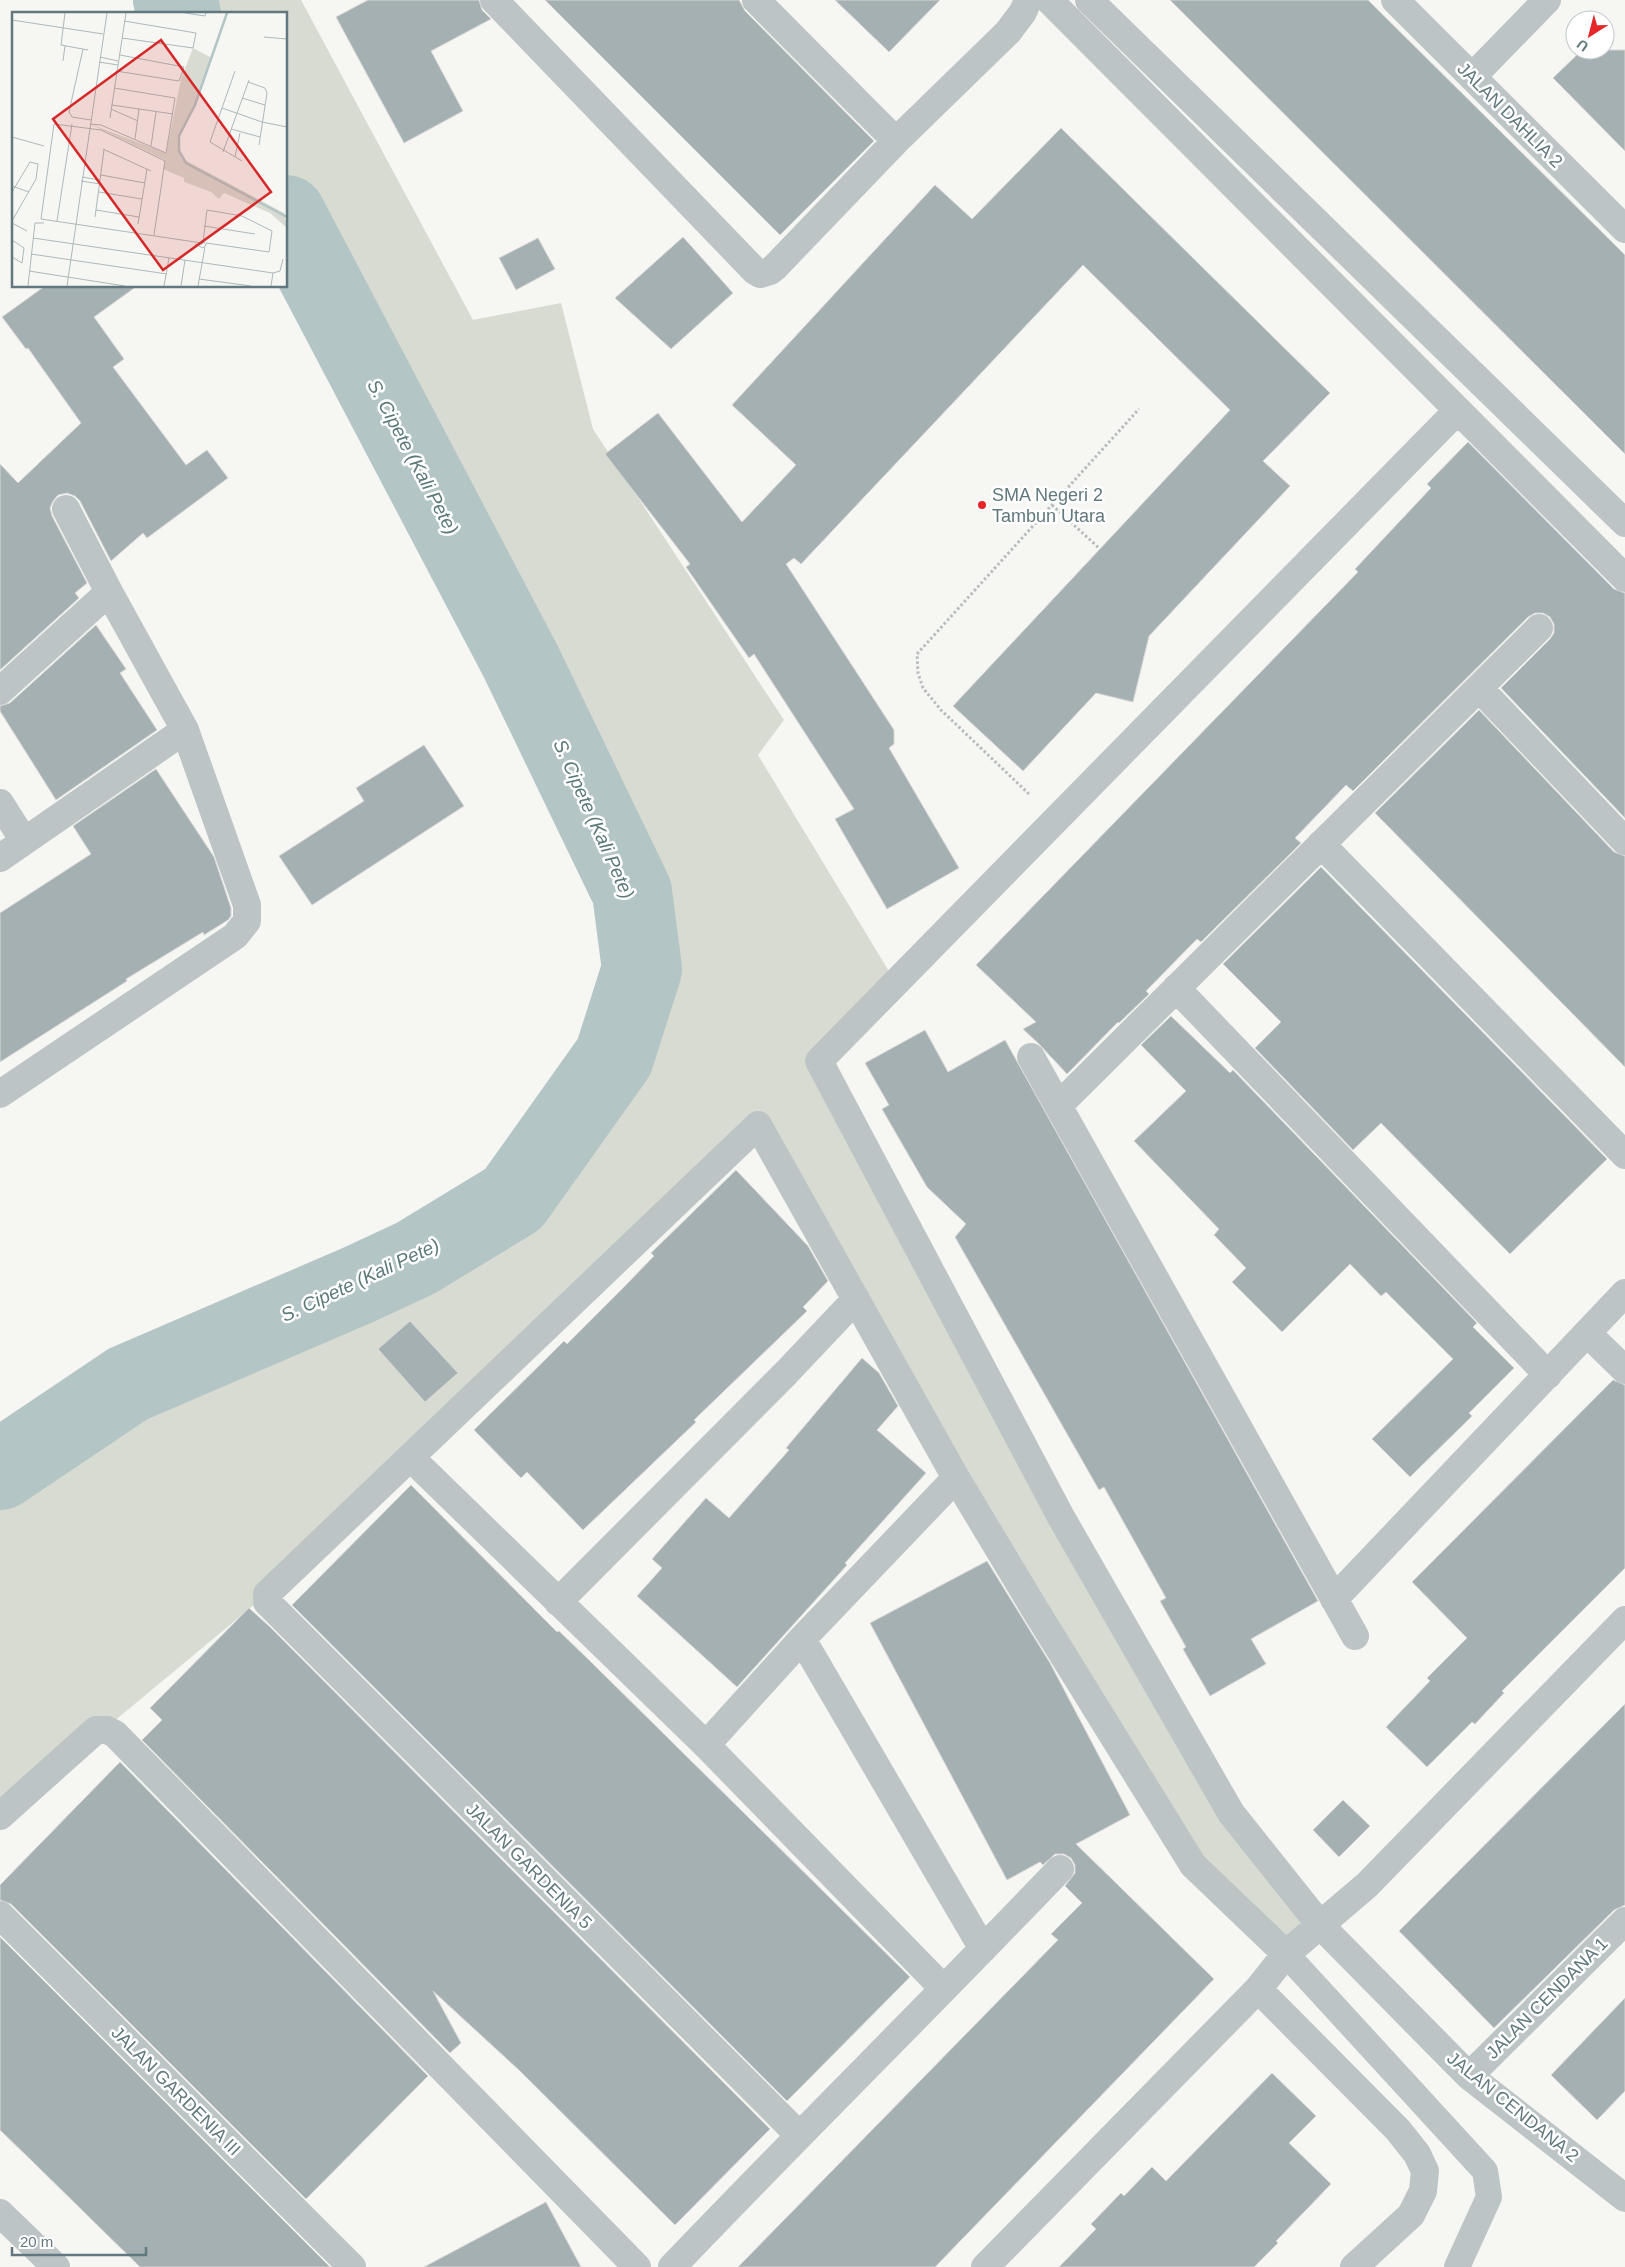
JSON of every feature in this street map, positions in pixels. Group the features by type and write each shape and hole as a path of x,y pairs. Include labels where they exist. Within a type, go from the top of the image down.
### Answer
{"street":[{"path":"494,0 760,274 770,272 896,141 1008,32 1023,12 1028,0"},
{"path":"756,0 896,141"},
{"path":"1049,0 1625,578"},
{"path":"1089,0 1625,523"},
{"name":"JALAN DAHLIA 2","path":"1394,0 1625,229"},
{"path":"1472,76 1547,0"},
{"path":"1057,820 1457,411"},
{"path":"0,1094 235,936 247,921 247,905 185,730 66,509"},
{"path":"0,691 109,592"},
{"path":"1059,1105 1539,628"},
{"path":"1479,688 1625,840"},
{"path":"0,858 185,730"},
{"path":"0,804 24,841"},
{"name":"JALAN CENDANA 2","path":"1057,820 819,1061 1061,1517 1231,1813 1321,1926 1469,2076 1625,2198"},
{"path":"1321,844 1625,1155"},
{"path":"1176,988 1548,1375"},
{"path":"1031,1057 1355,1636"},
{"path":"943,1988 706,1745 410,1458 758,1125 956,1478 1193,1865 1286,1954"},
{"path":"1334,1599 1625,1294"},
{"path":"558,1602 786,1373 856,1299"},
{"path":"1587,1333 1625,1370"},
{"name":"JALAN GARDENIA 5","path":"410,1458 267,1594 267,1602 272,1610 798,2134"},
{"path":"706,1745 802,1639 956,1478"},
{"path":"985,2267 1258,1989 1286,1954 1367,1885 1625,1620"},
{"path":"802,1639 983,1949"},
{"path":"0,1816 96,1730 107,1730 115,1734 637,2267"},
{"path":"672,2267 798,2134 1060,1869"},
{"name":"JALAN GARDENIA III","path":"0,1915 352,2267"},
{"name":"JALAN CENDANA 1","path":"1469,2076 1625,1921"},
{"path":"1258,1989 1398,2130 1417,2154 1425,2170 1423,2191 1411,2215 1354,2267"},
{"path":"0,2213 56,2267"}],"lane":[{"path":"1286,1954 1486,2171 1489,2197 1457,2267"}],"path":[{"path":"1057,820 940,710 923,688 918,673 917,654 1139,410"},
{"path":"1052,505 1100,549"}],"shaded area":[{"path":"173,0 301,0 473,320 561,303 593,429 784,720 758,755 896,983 820,1062 1231,1813 1321,1926 1286,1954 1193,1865 758,1125 267,1594 0,1816 0,1472 128,1384 378,1276 513,1199 614,1057 642,969 632,892 288,225 288,12 179,12"}],"building":[{"path":"368,0 479,0 482,10 491,19 431,51 463,111 404,143 336,17"},
{"path":"545,0 739,0 745,11 874,141 780,235"},
{"path":"835,0 940,0 889,52"},
{"path":"1170,0 1368,0 1625,255 1625,454"},
{"path":"1615,50 1625,50 1625,151 1553,78 1572,60 1615,60"},
{"path":"1061,128 1330,393 1263,461 1290,486 1149,636 1133,702 1096,693 1023,771 953,706 1230,410 1083,265 801,564 794,558 786,564 894,730 894,744 889,748 959,868 887,909 835,819 854,809 754,654 749,658 686,567 690,564 605,454 658,413 742,522 796,465 732,405 935,185 972,219"},
{"path":"683,237 733,293 671,349 615,298"},
{"path":"538,238 555,269 516,290 499,258"},
{"path":"42,288 134,288 94,317 124,359 113,367 186,465 207,450 228,478 147,538 143,533 111,561 80,501 75,496 67,493 58,495 50,508 52,516 87,583 75,593 79,598 0,670 0,464 18,483 81,423 28,348 26,349 2,317"},
{"path":"1468,442 1614,589 1625,593 1625,818 1501,688 1554,633 1554,624 1550,617 1543,613 1535,613 1528,617 1353,791 1346,785 1295,838 1301,843 1201,942 1197,939 1146,991 1149,994 1118,1022 1067,1074 1023,1029 1036,1022 976,965 1358,572 1355,569 1431,488 1427,484"},
{"path":"96,625 126,669 120,673 157,730 56,800 0,711 0,706 10,703"},
{"path":"1479,710 1614,852 1625,856 1625,1067 1375,813"},
{"path":"424,745 464,806 312,905 279,856 364,801 356,788"},
{"path":"156,769 214,857 231,908 231,916 228,920 204,935 203,932 126,979 127,981 0,1062 0,913 91,854 73,826"},
{"path":"1321,867 1607,1159 1510,1254 1381,1123 1353,1150 1255,1048 1281,1022 1223,964"},
{"path":"1171,1016 1230,1073 1233,1070 1477,1323 1473,1327 1514,1368 1469,1413 1472,1416 1410,1477 1372,1439 1453,1359 1386,1292 1381,1296 1350,1264 1282,1332 1232,1282 1246,1268 1214,1235 1219,1229 1134,1141 1186,1091 1141,1045"},
{"path":"925,1030 948,1072 1005,1040 1318,1601 1251,1639 1266,1664 1210,1696 1183,1649 1186,1647 1160,1601 1166,1598 1104,1487 1099,1490 955,1237 966,1224 927,1187 882,1109 889,1105 865,1063"},
{"path":"736,1170 808,1246 828,1281 803,1307 807,1311 694,1420 696,1422 583,1530 527,1472 521,1478 474,1430 564,1341 567,1344 654,1256 651,1253"},
{"path":"410,1321 458,1373 425,1402 378,1349"},
{"path":"862,1358 879,1373 898,1406 877,1430 926,1473 845,1563 847,1565 737,1687 637,1596 662,1568 652,1559 706,1498 729,1518 789,1450 786,1448"},
{"path":"1613,1380 1625,1385 1625,1568 1502,1691 1504,1693 1475,1724 1472,1722 1427,1767 1386,1727 1430,1681 1427,1678 1467,1638 1412,1582"},
{"path":"411,1485 557,1632 559,1631 591,1662 910,1977 787,2101 292,1605"},
{"path":"987,1561 1050,1663 1130,1815 1076,1844 1214,1979 935,2267 738,2267 1058,1940 1051,1934 1082,1903 1065,1886 1075,1873 1075,1865 1071,1858 1064,1854 1055,1854 1043,1865 1040,1862 1007,1880 870,1623"},
{"path":"249,1608 770,2129 675,2225 520,2071 433,1991 461,2043 450,2053 142,1740 162,1720 150,1708"},
{"path":"1625,1704 1625,1905 1614,1910 1494,2028 1399,1931"},
{"path":"120,1762 428,2076 306,2199 11,1904 0,1900 0,1885"},
{"path":"1343,1800 1370,1826 1339,1857 1313,1830"},
{"path":"0,1937 330,2267 140,2267 0,2130"},
{"path":"1625,1998 1625,2091 1597,2120 1551,2075"},
{"path":"1272,2073 1316,2116 1289,2143 1331,2184 1276,2241 1278,2243 1254,2267 1059,2267 1096,2229 1091,2224 1121,2193 1124,2196 1152,2167 1166,2181"},
{"path":"546,2202 581,2267 424,2267"}],"waterway":[{"name":"S. Cipete (Kali Pete)","path":"173,0 180,12"},
{"name":"S. Cipete (Kali Pete)","path":"0,1470 128,1384 416,1258 513,1199 614,1057 642,969 632,892 521,662 288,219"}],"place":[{"name":"SMA Negeri 2 Tambun Utara","path":"982,505"}]}
